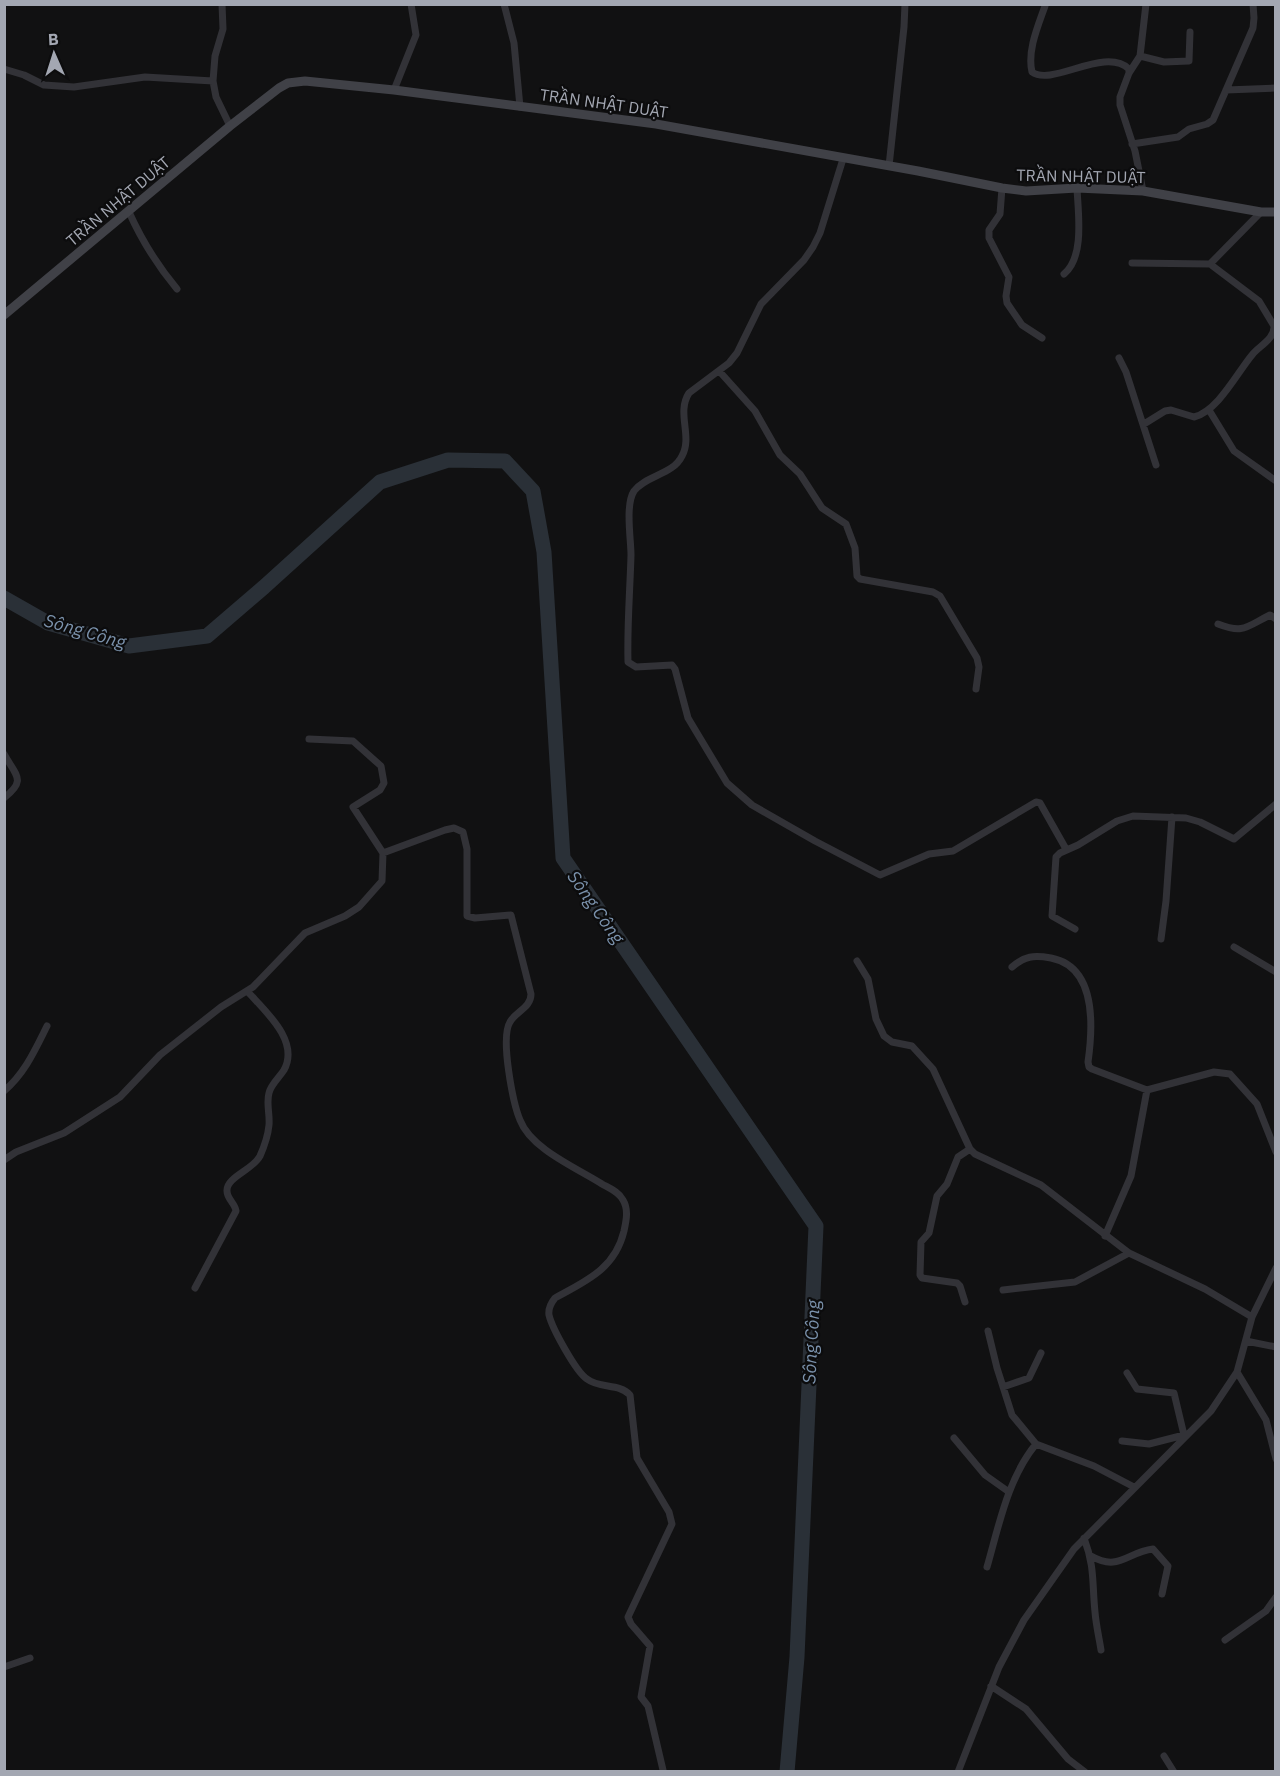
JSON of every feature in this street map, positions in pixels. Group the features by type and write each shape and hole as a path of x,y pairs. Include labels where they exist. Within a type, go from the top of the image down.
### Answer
{"main road":[{"name":"TRẦN NHẬT DUẬT","path":"4,315 230,126 279,88 288,83 304,81 394,90 656,124 1002,189 1026,191 1077,188 1143,191 1261,212 1275,212"}],"street":[{"path":"222,4 223,29 215,56 213,81 216,97 230,126"},
{"path":"394,90 416,35 411,4"},
{"path":"504,4 514,42 520,107"},
{"path":"889,166 905,4"},
{"path":"1143,191 1120,105 1120,97 1129,73 1140,56 1146,4"},
{"path":"1132,144 1173,139 1193,127 1211,123 1253,28 1253,4"},
{"path":"1045,6 1035,37 1031,62 1032,72 1035,75 1048,75 1107,62 1124,64 1129,69 1129,73"},
{"path":"1140,56 1164,62 1189,61 1190,32"},
{"path":"4,69 19,73 44,85 74,87 145,77 213,81"},
{"path":"1226,90 1275,88"},
{"path":"843,159 820,233 813,247 804,260 761,304 737,353 720,372 689,393 684,400 682,408 685,445 683,455 678,462 639,486 631,498 627,662 636,667 672,665 688,718 727,783 748,802 815,842 880,875 929,854 952,851 1036,802 1040,803 1066,849"},
{"path":"1064,274 1071,269 1078,240 1077,188"},
{"path":"1002,189 1000,214 989,230 989,238 1009,277 1007,303 1022,325 1042,338"},
{"path":"129,212 142,241 157,265 177,289"},
{"path":"1210,264 1261,212"},
{"path":"1132,263 1210,264 1258,301 1275,331 1251,356 1236,379 1209,410 1194,417 1171,410 1166,411 1144,424"},
{"path":"1119,358 1144,424 1156,465"},
{"path":"720,372 755,411 780,455 800,474 822,508 846,524 855,548 856,576 860,579 933,592 944,601 977,658 979,667 976,689"},
{"path":"1209,410 1234,451 1275,481"},
{"path":"1218,624 1235,631 1270,615 1275,619"},
{"path":"4,1160 16,1152 64,1133 120,1097 160,1055 221,1007 248,992 305,933 345,916 359,907 382,881 383,853 353,807 380,790 384,783 381,766 356,742 309,739"},
{"path":"4,754 18,783 16,789 4,798"},
{"path":"1075,929 1054,919 1051,912 1055,862 1060,853 1066,849 1078,845 1125,818 1186,818 1200,822 1234,839 1275,804"},
{"path":"1161,939 1172,817"},
{"path":"383,853 445,830 454,828 463,832 467,849 467,916 475,918 511,915 531,994 529,1004 512,1019 507,1029 507,1058 521,1122 530,1135 552,1154 619,1195 627,1209 621,1241 605,1267 596,1275 555,1298 549,1308 552,1322 581,1375 597,1385 622,1389 630,1395 637,1458 669,1512 672,1524 628,1617 631,1624 650,1646 641,1697 648,1706 663,1770"},
{"path":"1234,947 1275,972"},
{"path":"1012,967 1023,958 1044,957 1067,964 1076,972 1086,992 1090,1010 1092,1034 1089,1067 1147,1090 1214,1072 1230,1074 1257,1104 1275,1152"},
{"path":"857,961 868,979 876,1019 884,1036 892,1042 912,1046 933,1069 970,1149 975,1154 1041,1185 1129,1253 1205,1289 1252,1317"},
{"path":"195,1288 236,1211 227,1192 227,1185 249,1169 260,1155 269,1125 269,1092 284,1069 287,1058 282,1034 274,1021 248,992"},
{"path":"4,1091 18,1080 26,1068 47,1026"},
{"path":"1105,1236 1131,1176 1147,1090"},
{"path":"965,1302 957,1283 922,1278 920,1275 921,1242 929,1233 937,1196 947,1184 958,1157 970,1149"},
{"path":"1003,1290 1075,1282 1129,1253"},
{"path":"958,1772 991,1686 1024,1620 1084,1538 1211,1411 1237,1372 1252,1317 1275,1268"},
{"path":"988,1331 1012,1415 1035,1444 1094,1466 1134,1487"},
{"path":"1246,1341 1275,1347"},
{"path":"1003,1387 1029,1378 1041,1353"},
{"path":"1237,1372 1266,1420 1275,1459"},
{"path":"1127,1373 1137,1389 1174,1393 1187,1434"},
{"path":"1122,1441 1149,1444 1187,1434"},
{"path":"954,1438 985,1475 1009,1492"},
{"path":"987,1567 1009,1492 1035,1444"},
{"path":"1084,1538 1094,1572 1095,1614 1101,1650"},
{"path":"1091,1556 1100,1561 1116,1563 1143,1551 1153,1550 1168,1566 1162,1594"},
{"path":"1225,1640 1266,1611 1275,1597"},
{"path":"4,1667 30,1658"},
{"path":"991,1686 1026,1709 1068,1759 1085,1772"},
{"path":"1164,1756 1174,1772"}],"waterway":[{"name":"Sông Công","path":"4,598 48,623 129,646 207,636 380,482 448,460 505,461 533,491 544,552 563,858 816,1226 797,1657 787,1772"}]}
